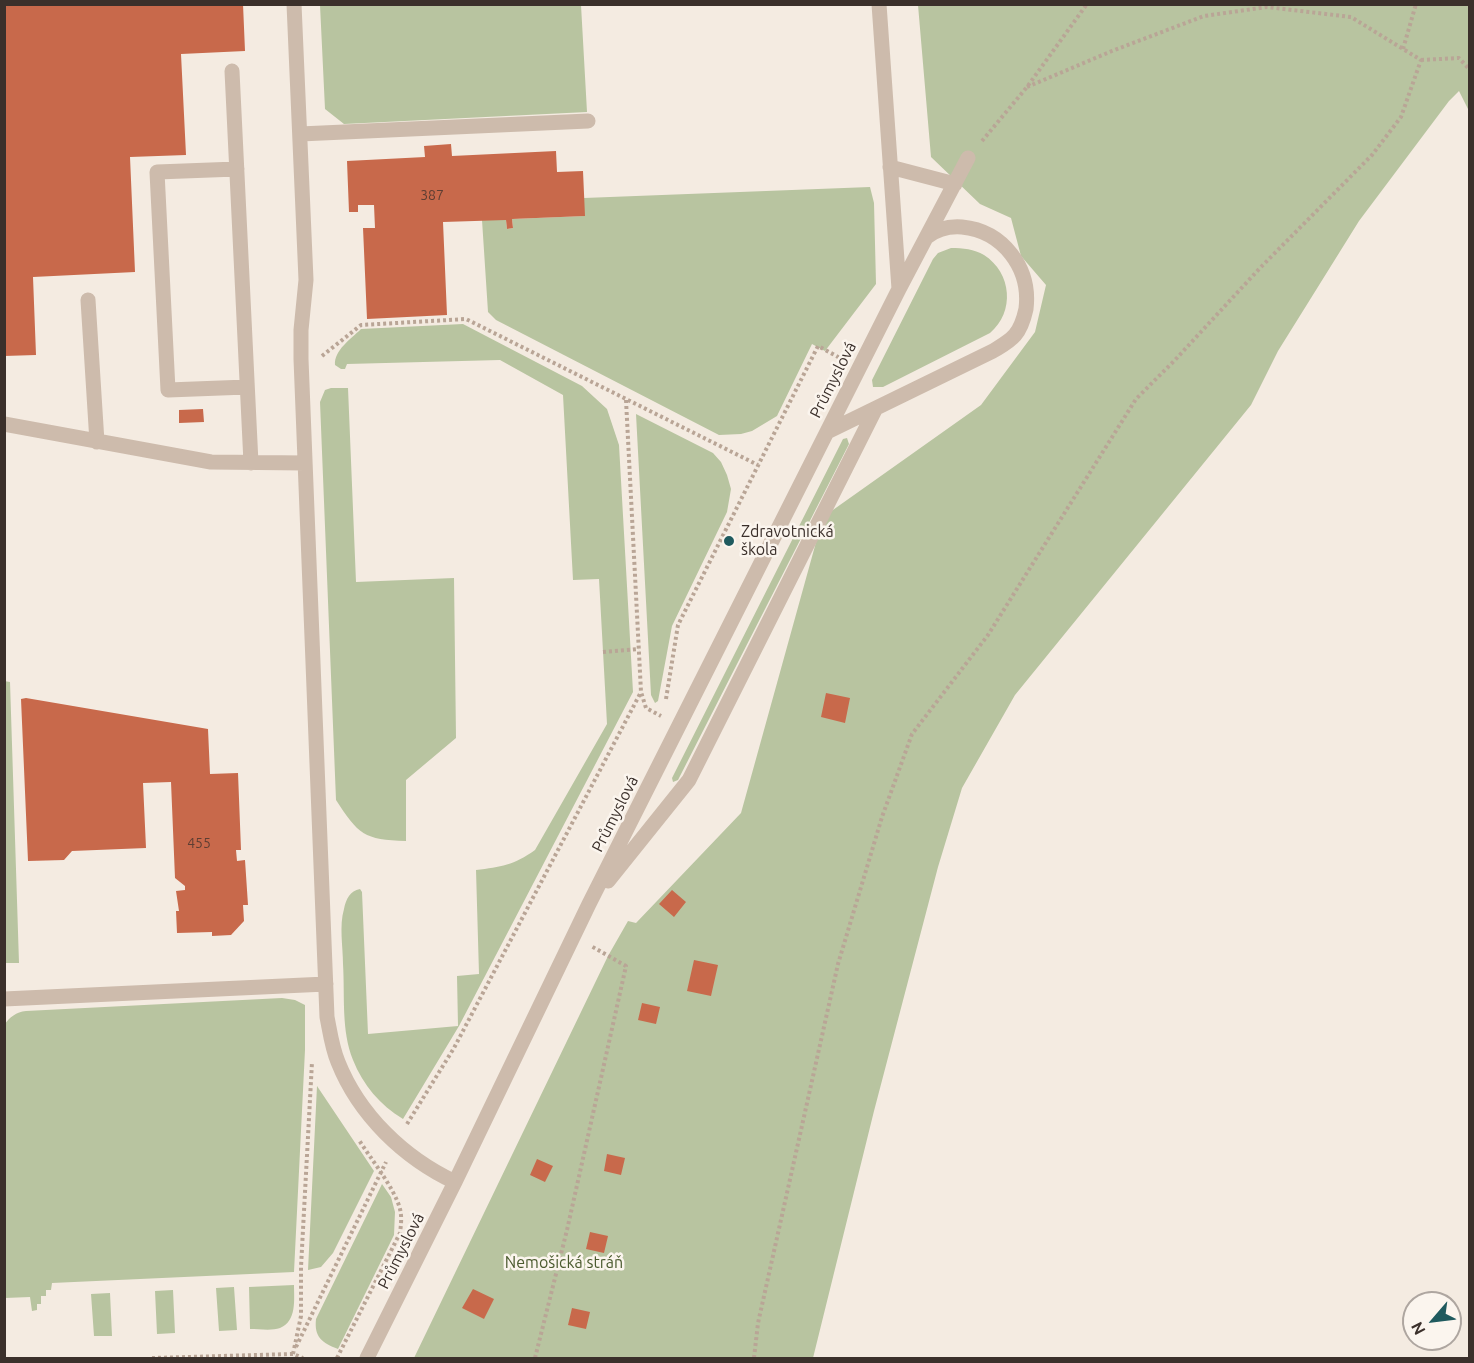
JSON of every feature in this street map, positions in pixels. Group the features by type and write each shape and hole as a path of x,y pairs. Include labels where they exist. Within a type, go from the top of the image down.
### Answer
{"street":[{"path":"294,4 306,280 301,330 301,359 327,1017 337,1060 346,1080 377,1125 417,1160 455,1182"},
{"path":"879,4 899,289"},
{"path":"232,71 251,463"},
{"path":"300,134 588,121"},
{"name":"Průmyslová","path":"367,1359 589,904 899,289 968,158"},
{"path":"890,167 955,184"},
{"path":"237,168 157,172 168,390 247,387"},
{"path":"827,432 993,351 1017,333 1022,323 1027,299 1025,285 1014,257 1002,244 980,231 957,226 938,230 927,237"},
{"path":"88,300 97,442"},
{"path":"589,904 689,780 876,408"},
{"path":"4,424 212,462 305,463"},
{"path":"4,999 326,984"}],"path":[{"path":"968,158 1028,87 1087,4"},
{"path":"1403,49 1416,4"},
{"path":"1028,87 1112,51 1204,16 1266,7 1351,17 1421,60 1459,58 1470,70"},
{"path":"754,1359 758,1323 838,964 882,817 912,734 988,634 1136,399 1260,268 1372,155 1401,117 1421,60"},
{"path":"301,359 320,358 361,325 466,319 758,465"},
{"path":"665,704 678,626 819,346 859,368"},
{"path":"626,400 641,692 646,708 679,726"},
{"path":"603,652 639,649"},
{"path":"293,1354 396,1142 454,1048 641,692"},
{"path":"660,716 663,710"},
{"path":"535,1359 626,966 574,936"},
{"path":"312,1066 319,1076"},
{"path":"337,1359 400,1233 401,1210 395,1196 356,1135"},
{"path":"152,1359 293,1354 303,1359"}],"green space":[{"path":"320,5 581,5 587,112 344,124 325,109"},
{"name":"Nemošická stráň","path":"918,5 1469,5 1469,111 1459,91 1449,101 1359,221 1278,351 1251,405 1015,695 962,788 938,867 874,1111 813,1358 414,1358 608,956 628,921 636,923 741,813 823,517 981,405 1035,332 1046,285 1021,256 1011,218 980,204 931,157"},
{"path":"870,187 874,203 876,284 825,351 812,344 777,416 752,431 719,435 496,320 488,312 482,220 506,220 507,229 513,228 512,219 584,216 584,198"},
{"path":"951,248 968,249 980,253 993,263 1005,282 1007,293 1004,314 990,333 883,387 873,387 872,380 933,259 938,253"},
{"path":"463,324 582,386 607,409 619,445 633,692 459,1026 403,1119 373,1094 357,1069 349,1049 344,1013 341,929 347,899 357,890 360,889 362,892 368,1034 458,1026 457,976 479,974 476,870 507,864 535,850 607,724 599,579 573,580 563,395 500,360 347,364 345,369 335,365 337,354 361,329"},
{"path":"348,388 356,582 454,578 456,738 406,780 406,841 380,839 364,833 350,821 336,800 320,402 325,390"},
{"path":"636,414 713,453 721,462 731,489 727,512 672,626 658,701 655,703 651,695"},
{"path":"847,438 849,444 678,780 673,782 672,778 843,439"},
{"path":"4,681 10,682 19,963 5,963"},
{"path":"282,998 295,1000 305,1005 305,1050 294,1272 52,1283 51,1290 46,1290 46,1296 41,1296 41,1304 37,1304 37,1310 32,1311 30,1297 5,1298 4,1025 16,1014 26,1011"},
{"path":"317,1086 374,1171 333,1253 321,1267 308,1270"},
{"path":"382,1184 391,1197 395,1212 394,1235 338,1349 320,1338 316,1330 316,1319"},
{"path":"294,1285 292,1315 285,1325 273,1329 250,1329 249,1287"},
{"path":"234,1287 237,1330 219,1331 216,1288"},
{"path":"173,1290 175,1333 157,1334 155,1291"},
{"path":"110,1293 112,1336 94,1336 91,1294"}],"building":[{"path":"4,4 243,4 245,51 181,54 186,155 130,157 135,272 33,277 36,355 4,356"},
{"path":"451,144 452,156 556,151 557,172 583,171 585,216 512,219 513,228 507,229 506,220 443,222 447,315 367,319 363,228 375,228 374,205 358,205 358,212 349,212 347,161 425,157 424,146"},
{"path":"203,409 204,422 179,423 179,410"},
{"path":"826,693 850,698 845,723 821,717"},
{"path":"21,699 208,729 210,774 238,773 241,850 236,850 237,861 245,860 248,905 243,905 244,921 231,935 212,936 212,932 177,933 176,911 179,911 176,891 185,890 185,886 175,878 171,782 143,783 146,848 72,851 64,860 28,861"},
{"path":"672,890 686,902 674,917 659,904"},
{"path":"694,960 718,965 711,996 687,991"},
{"path":"642,1003 660,1007 656,1024 638,1020"},
{"path":"607,1154 625,1158 621,1175 604,1171"},
{"path":"537,1159 553,1166 545,1182 530,1175"},
{"path":"590,1232 608,1236 604,1253 586,1249"},
{"path":"473,1289 494,1299 484,1319 462,1308"},
{"path":"572,1308 590,1312 586,1329 568,1325"}],"place":[{"name":"Zdravotnická škola","path":"729,541"}]}
